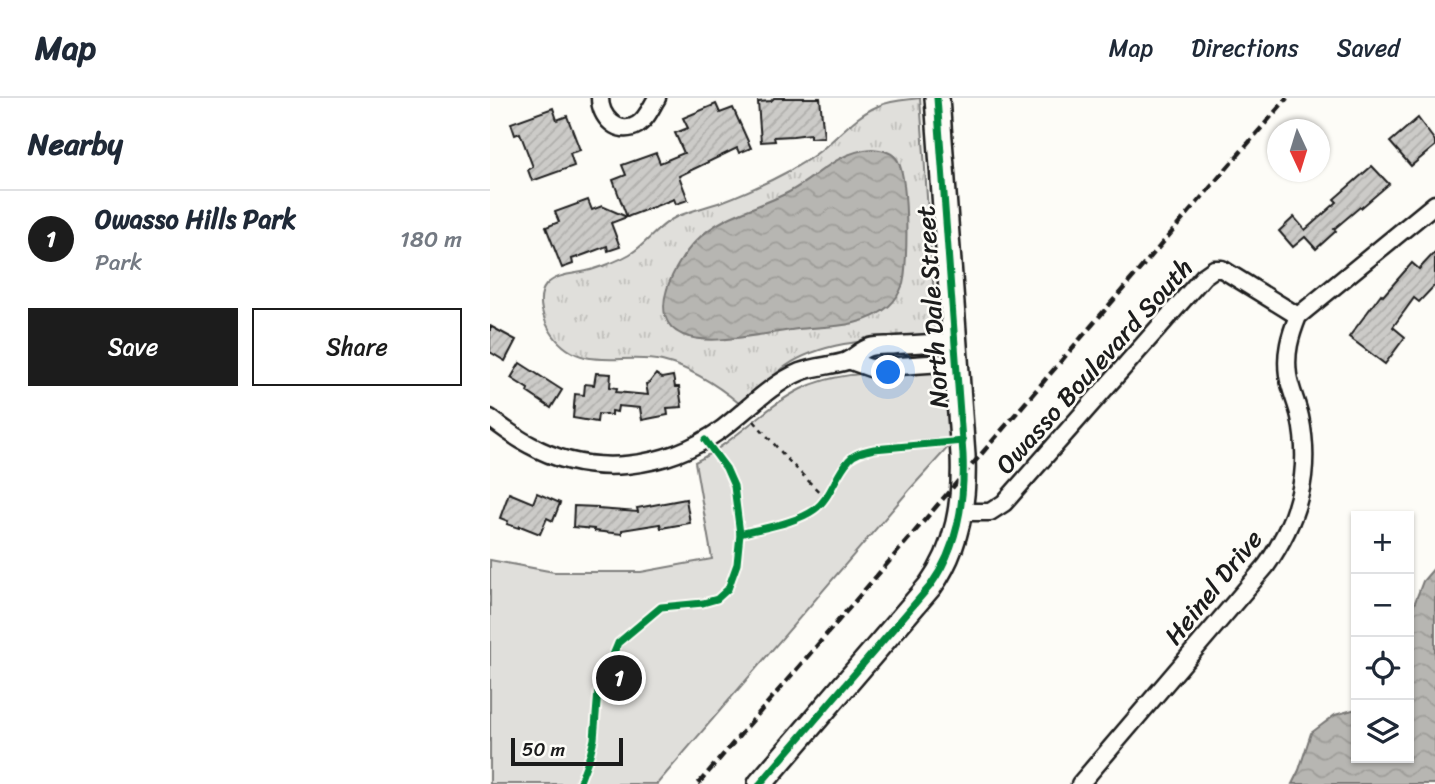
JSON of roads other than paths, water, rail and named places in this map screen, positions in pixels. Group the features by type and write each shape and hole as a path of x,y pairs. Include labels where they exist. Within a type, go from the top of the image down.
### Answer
{"street":[{"path":"600,98 606,117 615,125 624,128 635,126 642,121 657,98"},
{"name":"North Dale Street","path":"760,784 930,586 950,552 960,512 964,468 937,98"},
{"path":"1298,316 1435,204"},
{"name":"Owasso Boulevard South","path":"960,512 990,512 1004,503 1204,275 1214,269 1222,270 1298,316"},
{"name":"Heinel Drive","path":"1080,784 1266,566 1282,543 1292,521 1304,469 1304,441 1288,375 1287,356 1298,316"},
{"path":"490,418 531,446 554,456 603,466 631,465 682,452 705,440 778,385 800,372 848,360 869,347 956,352"}],"water":[{"path":"872,149 888,152 896,158 905,199 905,273 901,290 889,306 869,318 846,325 726,339 691,337 671,327 665,316 667,289 688,250 706,232 728,218 789,192 848,155"},
{"path":"1435,567 1435,784 1292,784 1311,733 1335,715 1351,710 1351,763 1414,763 1414,605 1423,581"}],"railway":[{"path":"698,784 1287,98"}],"place":[{"name":"Owasso Hills Park","path":"619,678"}]}
